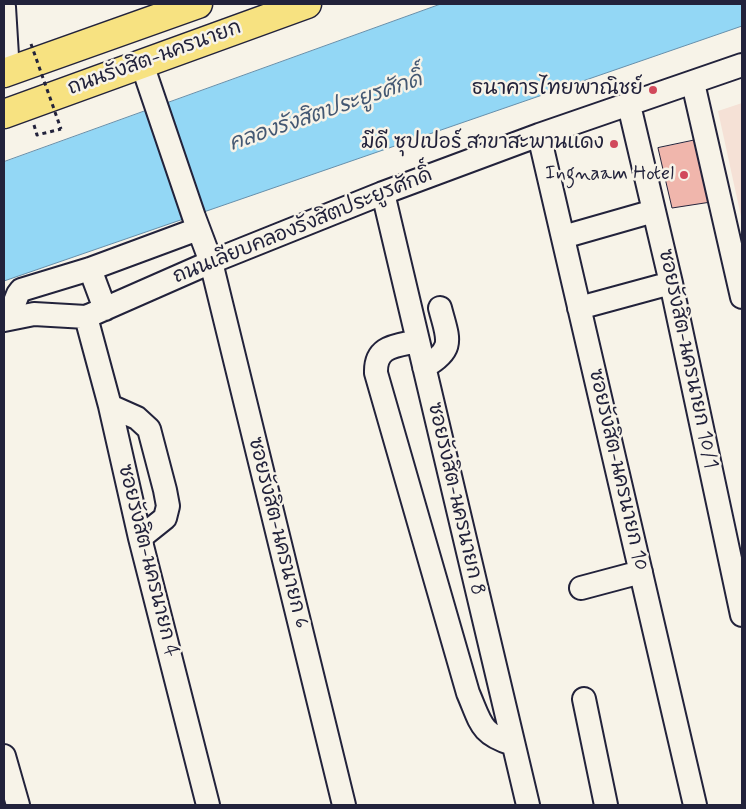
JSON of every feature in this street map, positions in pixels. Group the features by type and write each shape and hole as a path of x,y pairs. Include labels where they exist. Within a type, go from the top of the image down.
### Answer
{"main road":[{"name":"ถนนรังสิต-นครนายก","path":"6,73 198,4"},
{"name":"ถนนรังสิต-นครนายก","path":"4,114 307,4"}],"street":[{"path":"4,7 6,73"},
{"name":"ซอยรังสิต-นครนายก 6","path":"142,64 211,262 344,805"},
{"name":"ถนนเลียบคลองรังสิตประยูรศักดิ์","path":"6,320 34,314 96,313 211,262 383,193 539,135 742,66"},
{"path":"693,83 737,252 742,297"},
{"name":"ซอยรังสิต-นครนายก 10/1","path":"629,104 671,283 742,615"},
{"name":"ซอยรังสิต-นครนายก 10","path":"539,135 695,805"},
{"name":"ซอยรังสิต-นครนายก 8","path":"383,193 528,805"},
{"path":"563,237 654,211"},
{"path":"6,320 21,290 90,268 196,223"},
{"name":"ซอยรังสิต-นครนายก 4","path":"90,268 110,406 140,538 208,805"},
{"path":"579,308 671,283"},
{"path":"424,367 438,359 445,351 448,343 440,308"},
{"path":"418,341 390,348 379,354 376,362 376,373 468,693 482,724 489,734 499,740 513,744"},
{"path":"110,406 138,418 149,429 166,490 168,506 166,518 140,538"},
{"path":"581,588 641,572"},
{"path":"584,700 606,805"},
{"path":"4,756 18,805"}],"path":[{"path":"32,44 61,129"}],"shaded area":[{"path":"742,103 742,221 718,111"}],"water":[{"name":"คลองรังสิตประยูรศักดิ์","path":"441,4 742,4 742,26 4,281 4,162"}],"building":[{"name":"Ingnaam Hotel","path":"696,140 711,202 672,208 658,148"}],"place":[{"name":"ธนาคารไทยพาณิชย์","path":"653,90"},
{"name":"มีดี ซุปเปอร์ สาขาสะพานแดง","path":"614,144"},
{"name":"Ingnaam Hotel","path":"684,175"}]}
